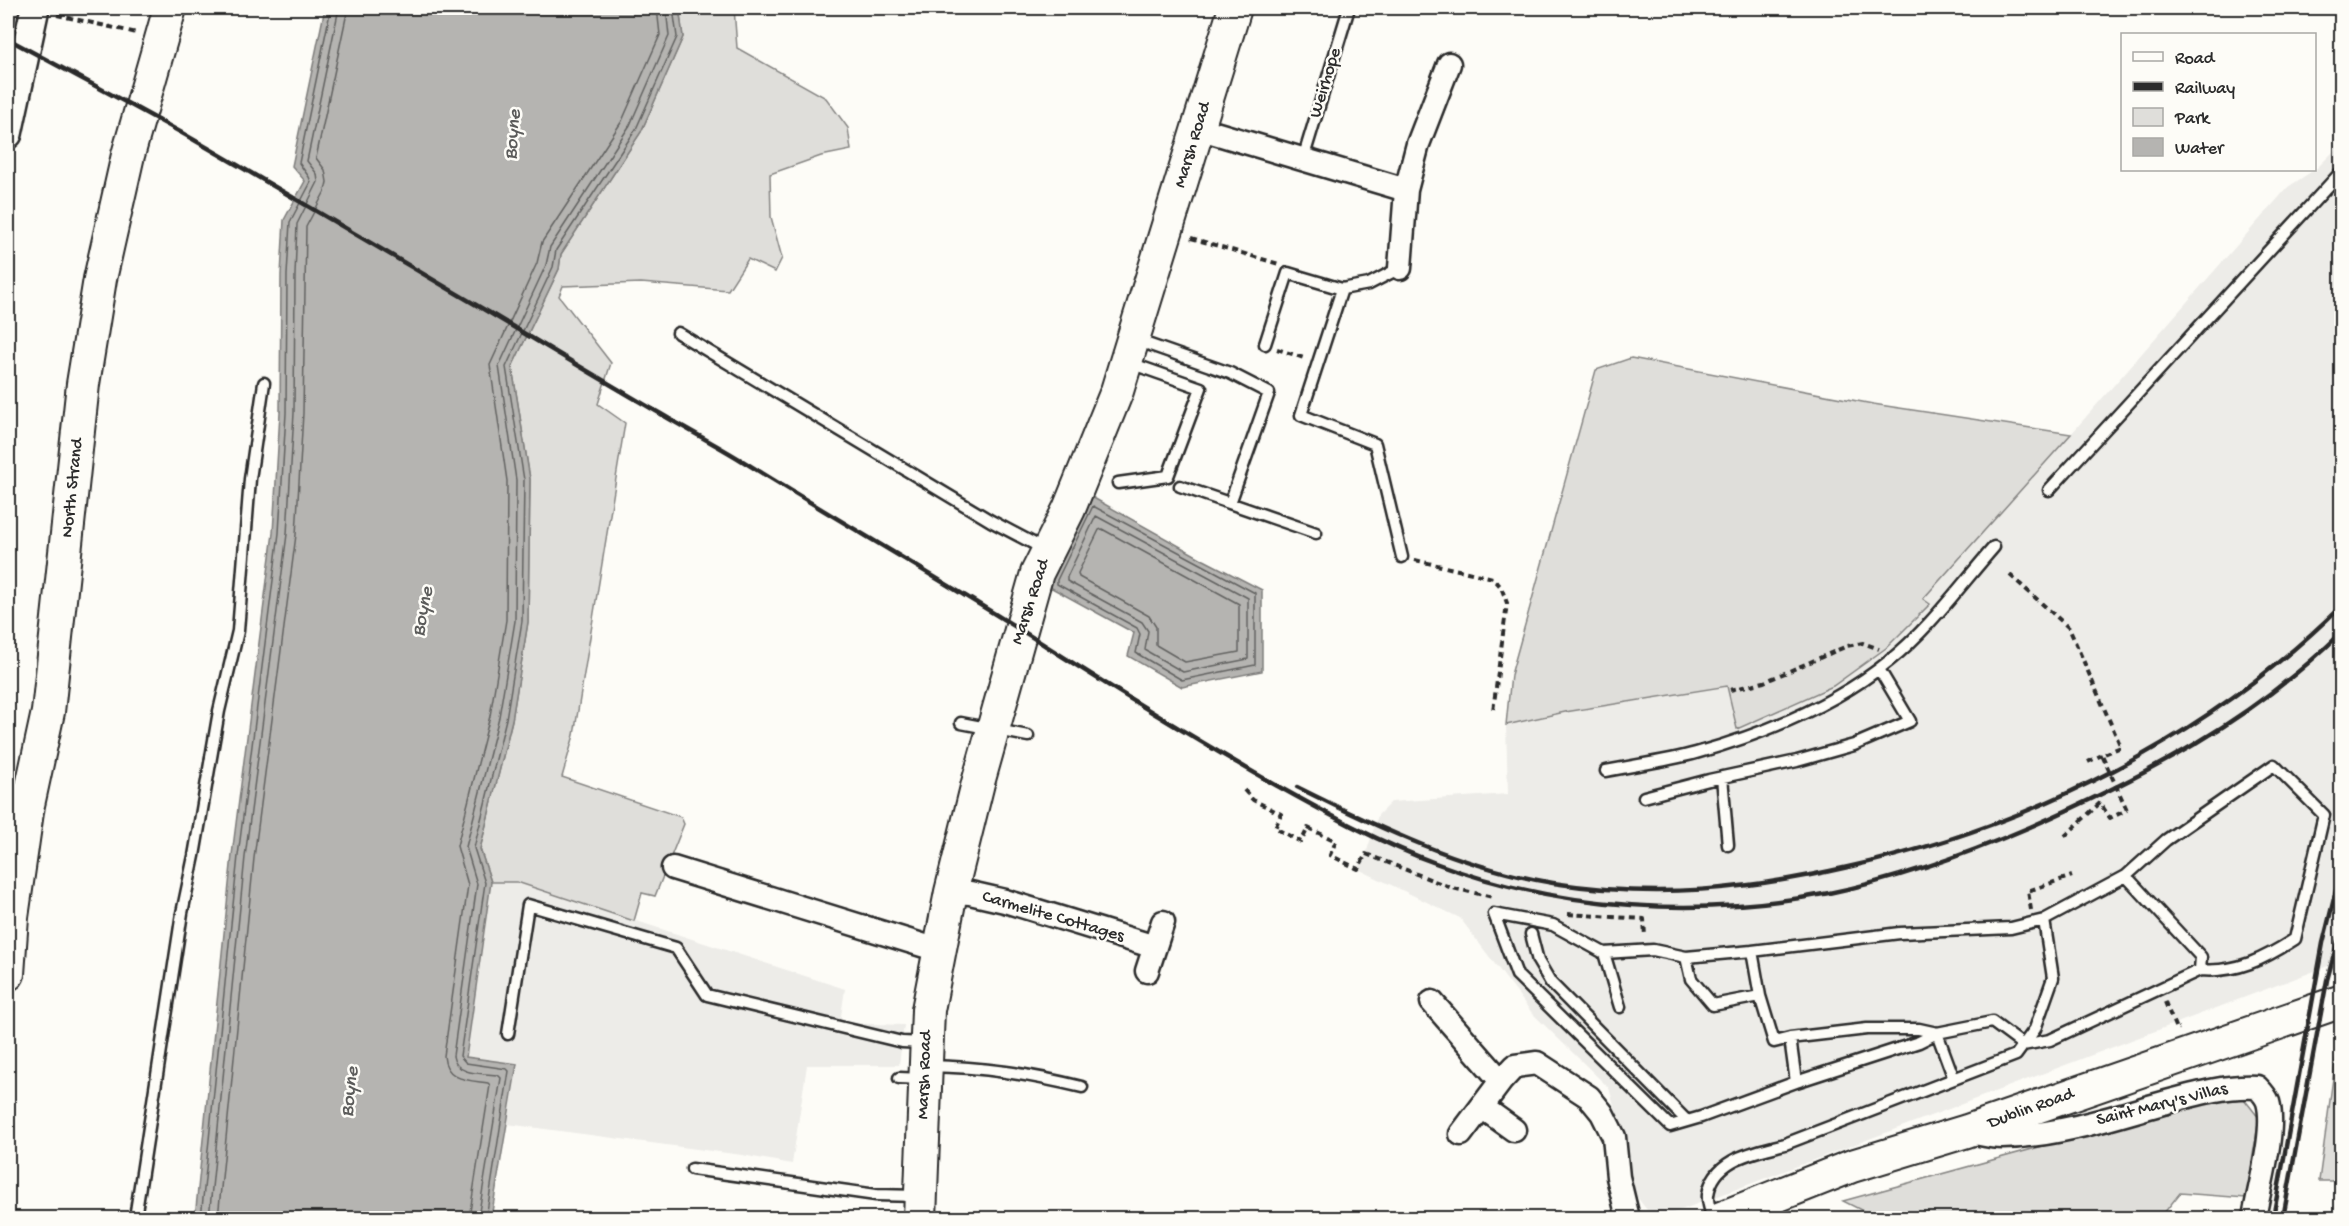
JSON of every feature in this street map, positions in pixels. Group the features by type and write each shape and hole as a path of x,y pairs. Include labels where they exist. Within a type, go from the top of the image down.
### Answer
{"main road":[{"name":"North Strand","path":"8,974 12,917 28,805 48,712 85,372 100,279 128,155 170,8"},
{"name":"Marsh Road","path":"921,1207 919,1067 951,892 993,729 1036,573 1069,509 1117,391 1235,8"},
{"name":"Dublin Road","path":"1721,1218 1851,1166 1967,1131 2342,1001"}],"street":[{"path":"8,134 35,9"},
{"path":"1400,268 1406,190 1418,144 1449,64"},
{"path":"1198,128 1406,190"},
{"path":"672,868 939,950"},
{"name":"Carmelite Cottages","path":"951,892 970,893 1005,901 1155,947"},
{"path":"1147,971 1163,922"},
{"path":"1432,1002 1501,1081"},
{"path":"1461,1134 1515,1066 1537,1063 1589,1097 1602,1113 1614,1137 1618,1177 1628,1218"},
{"name":"Saint Mary's Villas","path":"1967,1131 2000,1137 2044,1133 2098,1122 2199,1093 2241,1086 2257,1087 2267,1098 2271,1115 2254,1218"},
{"path":"1482,1107 1514,1130"}],"lane":[{"name":"Weirhope","path":"1303,159 1349,8"},
{"path":"2049,490 2342,171"},
{"path":"1265,344 1288,273 1342,289 1369,284 1400,268"},
{"path":"1342,289 1301,415 1375,444 1402,557"},
{"path":"678,333 991,521 1048,551"},
{"path":"1118,483 1168,476 1201,387 1129,350"},
{"path":"1129,350 1230,373 1269,393 1230,503"},
{"path":"135,1218 182,913 219,711 238,632 250,479 264,383"},
{"path":"1180,486 1316,533"},
{"path":"1606,771 1694,754 1747,737 1856,687 1890,660 1925,627 1994,547"},
{"path":"1644,797 1797,761 1854,745 1910,722 1879,669"},
{"path":"961,723 1028,736"},
{"path":"2274,765 2324,815 2295,939 2267,957 2222,972 2200,970 2050,1040 2023,1045 1992,1022 1937,1033 1919,1042 1670,1126 1517,975 1494,914 1553,925 1604,952 1653,950 1686,957 1900,933 2011,928 2039,921 2126,876 2166,840 2274,765"},
{"path":"1722,777 1728,845"},
{"path":"2126,876 2201,957 2200,970"},
{"path":"508,1034 528,905 676,948 707,995 902,1042 919,1067 974,1067 1029,1074 1082,1087"},
{"path":"1712,1218 1708,1197 1712,1181 1725,1164 1749,1154 1785,1144 2016,1055 2035,1029 2053,978 2039,921"},
{"path":"1531,934 1538,961 1551,983 1687,1121"},
{"path":"1752,951 1760,996 1774,1042 1868,1029 1919,1029 1937,1033"},
{"path":"1604,952 1620,1007"},
{"path":"1686,957 1691,979 1713,1005 1760,996"},
{"path":"1937,1033 1954,1079"},
{"path":"1790,1038 1796,1082"},
{"path":"692,1169 876,1196 921,1207"}],"path":[{"path":"35,9 161,39"},
{"path":"1166,231 1277,262 1288,273"},
{"path":"1265,344 1317,363"},
{"path":"1418,561 1493,578 1501,587 1508,603 1493,711"},
{"path":"2010,575 2068,628 2121,747 2088,762"},
{"path":"1730,690 1764,682 1847,646 1863,643 1880,650 1890,660"},
{"path":"2065,836 2100,803 2110,818 2127,810 2102,755"},
{"path":"1244,790 1253,800 1281,814 1275,828 1301,842 1308,828 1336,841 1330,855 1358,869 1366,854 1395,866"},
{"path":"2039,921 2028,891 2072,876"},
{"path":"2165,1002 2176,1029 2193,1024 2200,1049"}],"shaded area":[{"path":"2341,144 2341,961 1665,1216 1647,1210 1633,1192 1624,1140 1609,1088 1532,1013 1460,918 1358,869 1366,854 1378,815 1391,802 1508,794 1506,725 1565,712 1727,685 1737,728 1833,686 1886,648 1930,604 1922,599 2071,434 2288,187 2316,171"},
{"path":"491,882 517,882 845,989 840,1023 904,1025 899,1065 807,1065 792,1164 742,1155 507,1124 517,1064 466,1058"}],"green space":[{"path":"679,8 734,8 737,48 826,98 848,128 851,150 821,156 770,174 771,217 782,258 775,272 748,259 728,290 641,283 563,286 559,296 611,363 598,404 625,423 574,735 562,777 681,817 684,824 655,896 642,893 634,921 517,882 491,882 480,849 512,720 528,622 530,479 512,367 559,269 561,254 641,132 683,37"},
{"path":"1631,358 1873,404 2071,434 1923,599 1930,604 1886,648 1833,686 1737,729 1727,686 1565,712 1506,725 1511,675 1596,370"},
{"path":"2341,1019 2341,1181 2319,1181"},
{"path":"2218,1098 2244,1099 2259,1118 2246,1198 2180,1193 2160,1218 1877,1218 1843,1201"}],"water":[{"name":"Boyne","path":"325,8 679,8 683,37 641,132 561,254 559,269 512,367 530,479 528,622 512,720 480,849 491,882 466,1057 517,1064 491,1218 195,1218 232,855 273,533 280,413 281,275 284,220 305,181 292,166"},
{"path":"1090,496 1262,590 1262,671 1182,687 1128,656 1134,633 1048,586"}],"railway":[{"path":"8,39 182,133 731,454 1158,716 1272,783 1395,847 1485,879 1582,900 1682,907 1781,901 1880,881 2006,837 2072,808 2155,767 2195,744 2272,693 2342,632"},
{"path":"1297,787 1422,845 1487,867 1553,883 1628,890 1701,890 1811,875 1916,849 1984,827 2049,801 2113,770 2175,736 2234,696 2290,653 2342,605"},
{"path":"2273,1218 2323,943 2342,866"},
{"path":"2283,1218 2327,980 2342,926"}]}
